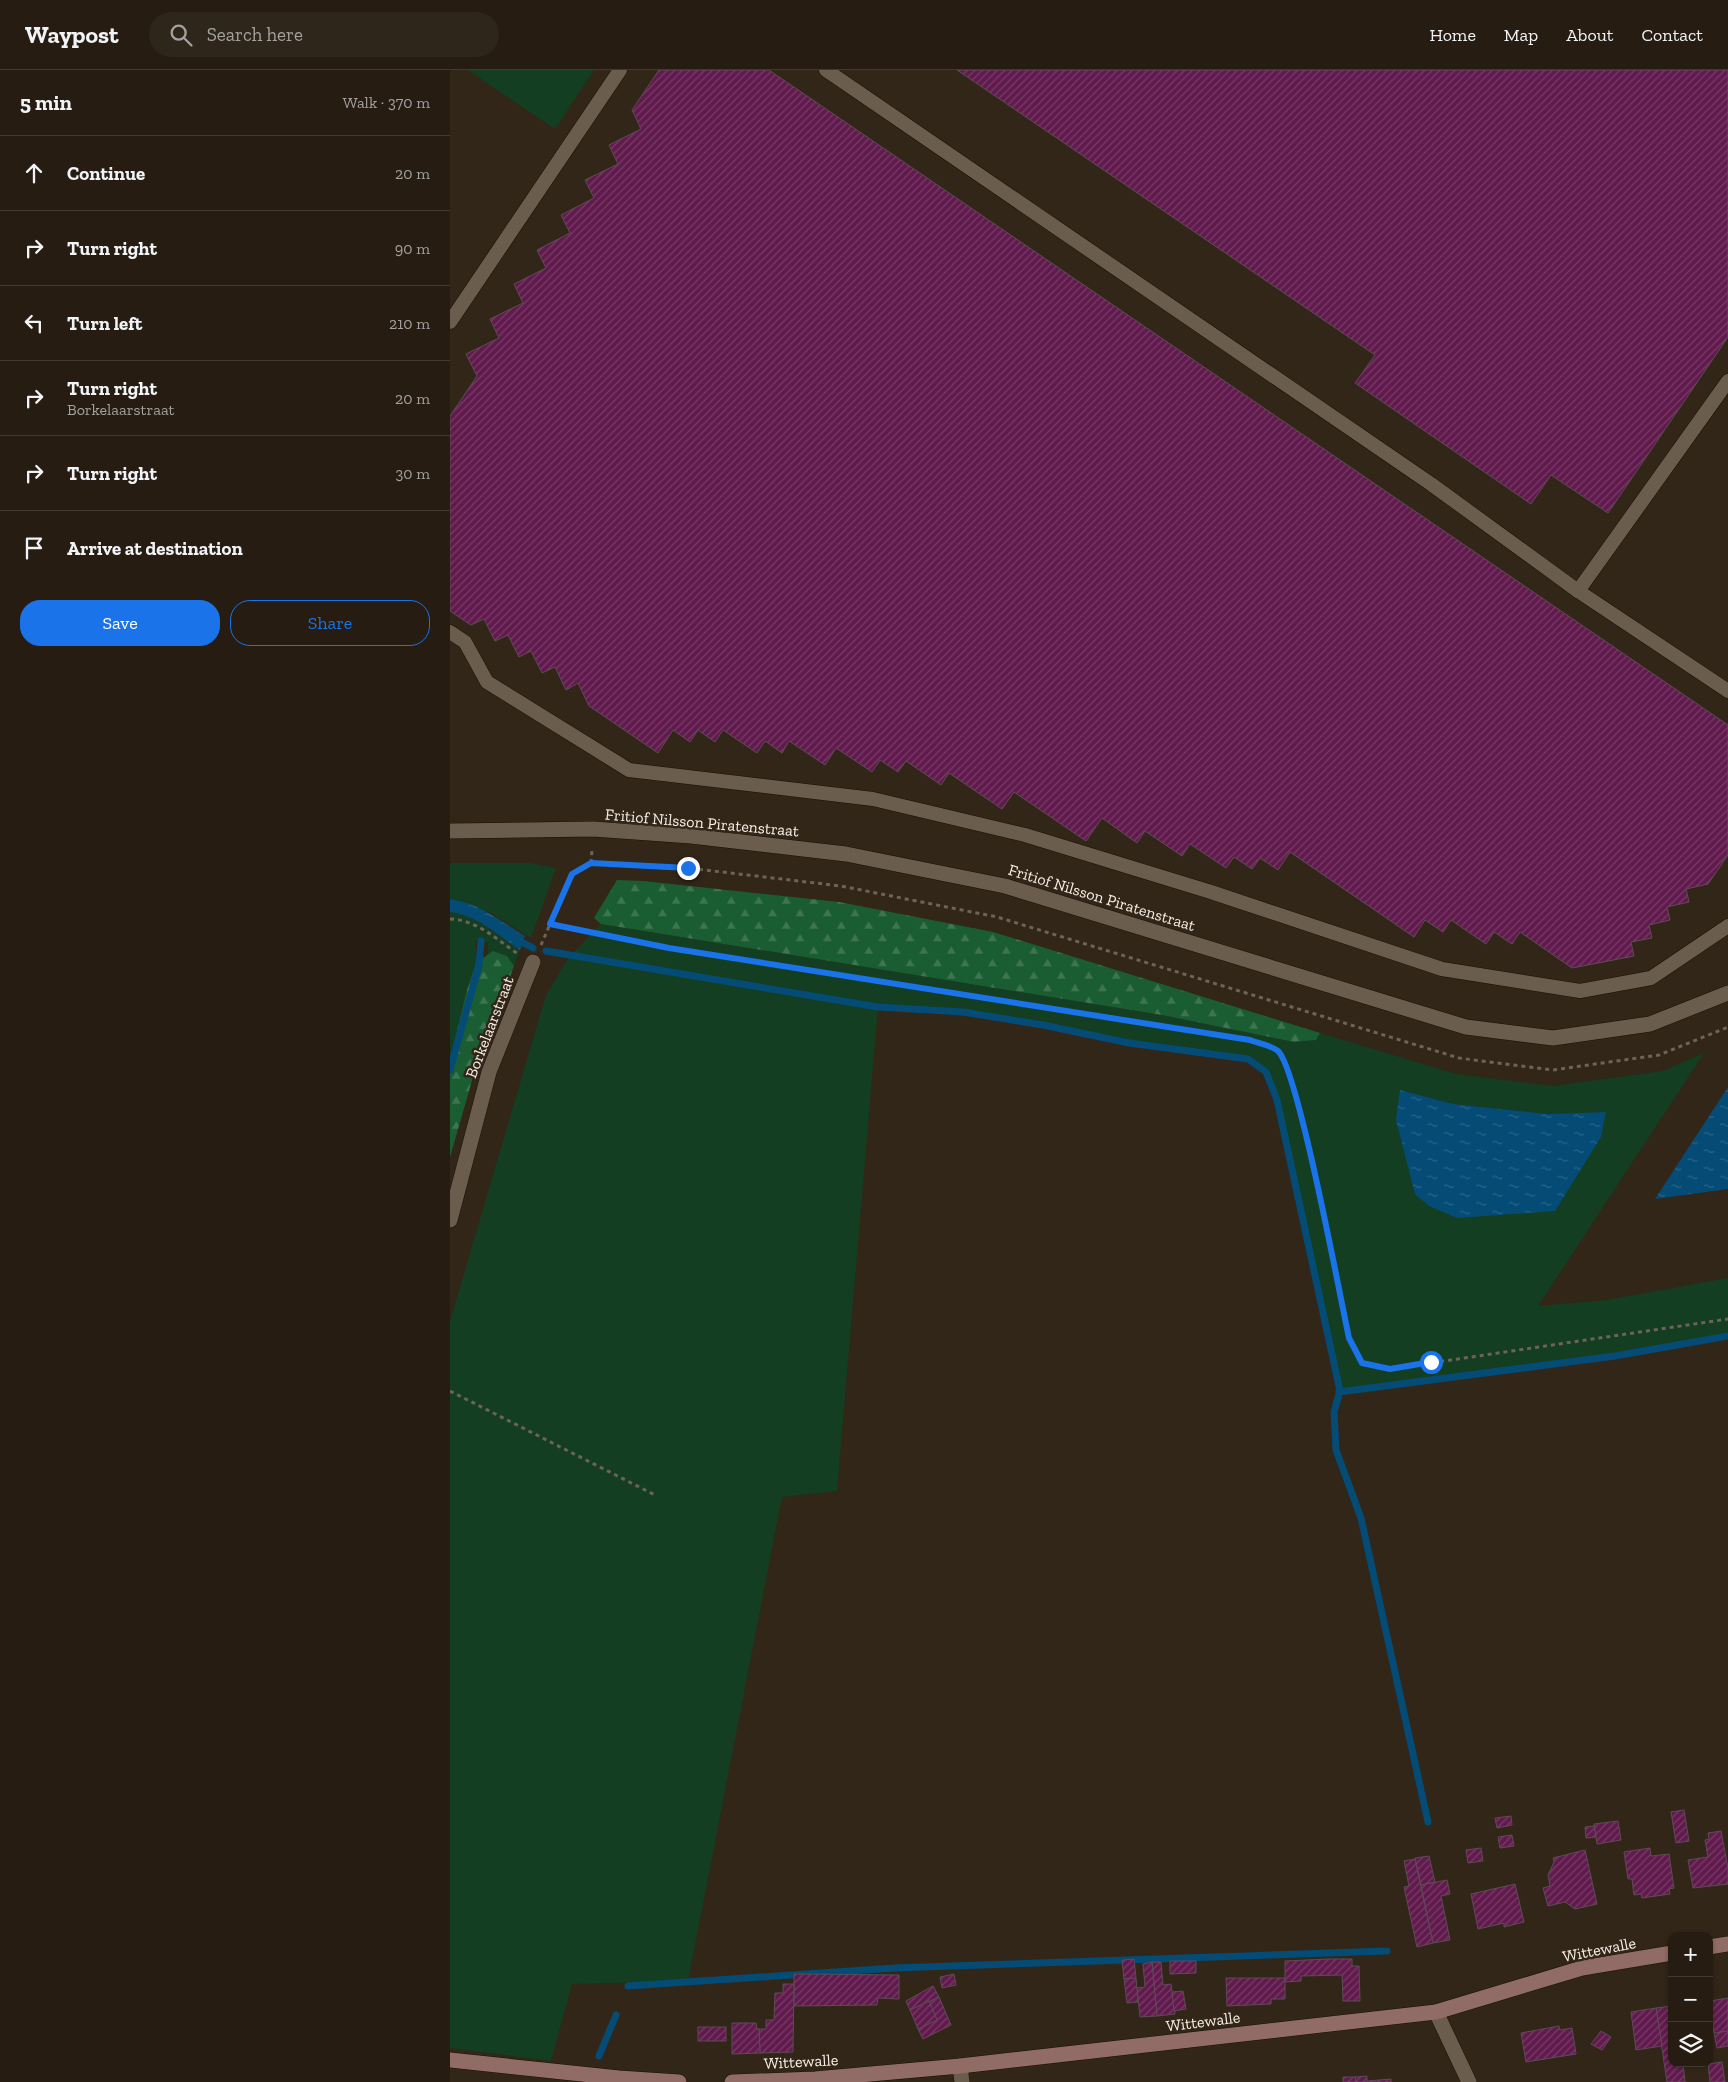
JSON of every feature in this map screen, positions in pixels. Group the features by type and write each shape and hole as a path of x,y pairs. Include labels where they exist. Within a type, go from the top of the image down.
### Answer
{"street":[{"name":"Fritiof Nilsson Piratenstraat","path":"450,830 593,830 691,836 846,854 1005,886 1466,1027 1553,1038 1650,1024 1728,993"},
{"name":"Borkelaarstraat","path":"450,1220 489,1072 534,962"},
{"path":"1713,1946 1728,1944"},
{"name":"Wittewalle","path":"732,2082 815,2079 960,2066 1436,2012 1582,1968 1668,1954"},
{"path":"1436,2012 1469,2082"},
{"path":"450,2060 618,2078 679,2082"},
{"path":"960,2066 962,2082"}],"lane":[{"path":"450,322 620,70"},
{"path":"826,70 1430,484 1578,591 1728,691"},
{"path":"1578,591 1728,381"},
{"path":"450,632 465,642 487,682 629,770 873,799 1016,833 1210,892 1442,968 1580,991 1652,978 1728,926"}],"path":[{"path":"450,919 474,924 490,932 522,956 534,962 572,874 591,863 688,868 841,886 997,917 1459,1058 1554,1070 1659,1055 1728,1027"},
{"path":"550,924 669,948 1250,1040 1278,1051 1287,1066 1301,1116 1349,1338 1362,1363 1390,1369 1728,1319"},
{"path":"450,1391 655,1495"}],"green space":[{"path":"468,70 594,70 555,129"},
{"path":"450,863 530,863 556,868 531,938 489,912 450,899"},
{"path":"617,880 643,881 839,902 993,932 1320,1033 1316,1040 1294,1042 1162,1015 601,924 594,918"},
{"path":"450,912 479,922 520,950 514,966 507,956 493,951 488,955 488,943 476,940 476,963 467,990 450,1059"},
{"path":"601,924 1162,1015 1294,1042 1315,1040 1320,1033 1456,1074 1553,1086 1663,1071 1704,1053 1538,1306 1607,1300 1728,1278 1728,1336 1615,1356 1339,1392 1277,1100 1266,1072 1248,1059 1129,1043 1043,1025 963,1012 878,1007 837,1491 782,1497 688,1981 572,1984 551,2061 450,2048 450,1321 546,995 569,957","holes":["1400,1090 1453,1104 1548,1114 1606,1112 1601,1137 1555,1210"]},
{"path":"493,951 507,956 514,966 473,1077 450,1157 450,1059 467,990 476,963"}],"water":[{"path":"450,899 481,909 525,936 520,950 479,922 450,912"},
{"path":"1728,1087 1728,1189 1655,1199"},
{"path":"1400,1090 1453,1104 1548,1114 1606,1112 1601,1137 1555,1211 1457,1218 1429,1206 1415,1194 1396,1120"}],"building":[{"path":"659,70 769,70 1728,725 1728,855 1708,884 1686,889 1689,902 1667,907 1670,920 1649,925 1652,938 1631,942 1634,956 1572,968 1520,932 1512,944 1494,932 1486,944 1451,920 1443,932 1425,920 1414,937 1290,852 1278,870 1260,858 1252,869 1234,857 1226,868 1190,844 1182,856 1145,831 1137,843 1102,818 1086,841 1014,792 1002,809 949,773 941,785 906,761 898,772 880,760 872,772 836,748 825,765 789,741 782,753 765,741 757,753 723,730 715,742 698,730 690,742 673,730 658,753 589,706 578,683 566,690 555,667 542,673 531,651 519,657 508,635 495,641 484,619 471,625 450,611 450,416 477,376 466,354 499,338 490,319 523,303 514,284 546,268 537,250 570,233 561,215 594,198 585,180 618,164 609,145 641,129 632,110"},
{"path":"957,70 1728,70 1728,337 1608,513 1551,475 1531,504 1355,383 1375,355"},
{"path":"1684,1810 1689,1841 1676,1843 1671,1812"},
{"path":"1511,1816 1512,1825 1497,1828 1495,1818"},
{"path":"1618,1821 1621,1840 1597,1844 1594,1824"},
{"path":"1594,1826 1596,1837 1586,1838 1585,1827"},
{"path":"1721,1831 1728,1868 1728,1884 1693,1888 1688,1860 1708,1857 1705,1840 1709,1839 1708,1833"},
{"path":"1512,1835 1514,1846 1500,1848 1498,1837"},
{"path":"1481,1848 1483,1861 1468,1863 1466,1850"},
{"path":"1650,1848 1651,1856 1669,1854 1674,1888 1669,1889 1670,1894 1642,1898 1641,1894 1634,1895 1632,1879 1628,1879 1624,1852"},
{"path":"1585,1850 1597,1904 1575,1909 1565,1902 1548,1906 1543,1888 1550,1886 1548,1875 1554,1862 1553,1858"},
{"path":"1429,1856 1435,1882 1421,1885 1415,1858"},
{"path":"1415,1859 1433,1943 1417,1947 1404,1887 1409,1886 1404,1861"},
{"path":"1447,1880 1450,1894 1441,1896 1450,1940 1433,1943 1421,1885"},
{"path":"1515,1884 1524,1922 1504,1927 1504,1923 1478,1929 1471,1894"},
{"path":"1134,1959 1136,1978 1124,1979 1122,1960"},
{"path":"1352,1959 1352,1966 1359,1966 1360,2001 1343,2001 1342,1975 1301,1976 1301,1981 1285,1982 1285,1961"},
{"path":"1170,1961 1196,1961 1196,1973 1170,1974"},
{"path":"1152,1962 1161,1962 1163,1985 1171,1984 1175,2014 1157,2016"},
{"path":"1152,1962 1157,2016 1140,2017 1137,1988 1145,1987 1143,1964"},
{"path":"794,1974 899,1975 899,1999 878,1998 877,2005 794,2006"},
{"path":"954,1974 956,1985 942,1988 940,1977"},
{"path":"1136,1978 1138,2002 1127,2003 1124,1979"},
{"path":"1226,1978 1285,1978 1285,1999 1271,1999 1271,2004 1227,2006"},
{"path":"783,1984 794,1984 793,2052 760,2053 759,2029 766,2029 766,2020 774,2020 775,1993 783,1993"},
{"path":"933,1986 939,1997 910,2010 906,2001"},
{"path":"1183,1991 1186,2009 1174,2011 1172,1992"},
{"path":"939,1997 951,2025 923,2039 918,2029 937,2020 929,2002"},
{"path":"1728,1998 1728,2031 1714,2033 1713,2000"},
{"path":"929,2001 937,2020 918,2029 910,2010"},
{"path":"1668,2006 1668,2067 1683,2067 1685,2082 1667,2082 1656,2008"},
{"path":"1656,2008 1662,2046 1636,2050 1631,2012"},
{"path":"732,2023 756,2023 757,2029 759,2029 760,2053 732,2054"},
{"path":"1559,2026 1560,2030 1572,2028 1576,2054 1526,2062 1521,2033"},
{"path":"698,2027 726,2027 726,2041 698,2041"},
{"path":"1601,2031 1611,2037 1602,2050 1591,2044"},
{"path":"1728,2031 1728,2046 1717,2048 1714,2033"},
{"path":"1722,2062 1725,2082 1710,2082 1708,2067 1713,2067 1713,2063"},
{"path":"1367,2076 1367,2081 1391,2079 1391,2082 1356,2082 1355,2077"},
{"path":"1343,2077 1355,2077 1356,2082 1343,2082"}],"waterway":[{"path":"516,939 533,948"},
{"path":"450,1070 479,965 481,941"},
{"path":"546,951 878,1007 963,1012 1043,1025 1129,1043 1248,1059 1266,1072 1277,1100 1340,1391 1334,1412 1336,1450 1361,1518 1428,1822"},
{"path":"1339,1392 1615,1356 1728,1336"},
{"path":"628,1986 894,1968 1387,1951"},
{"path":"599,2056 616,2015"}],"route":[{"path":"688,868 591,863 572,874 550,924 669,948 1250,1040 1278,1051 1287,1066 1301,1116 1349,1338 1362,1363 1390,1369 1431,1362"}]}
